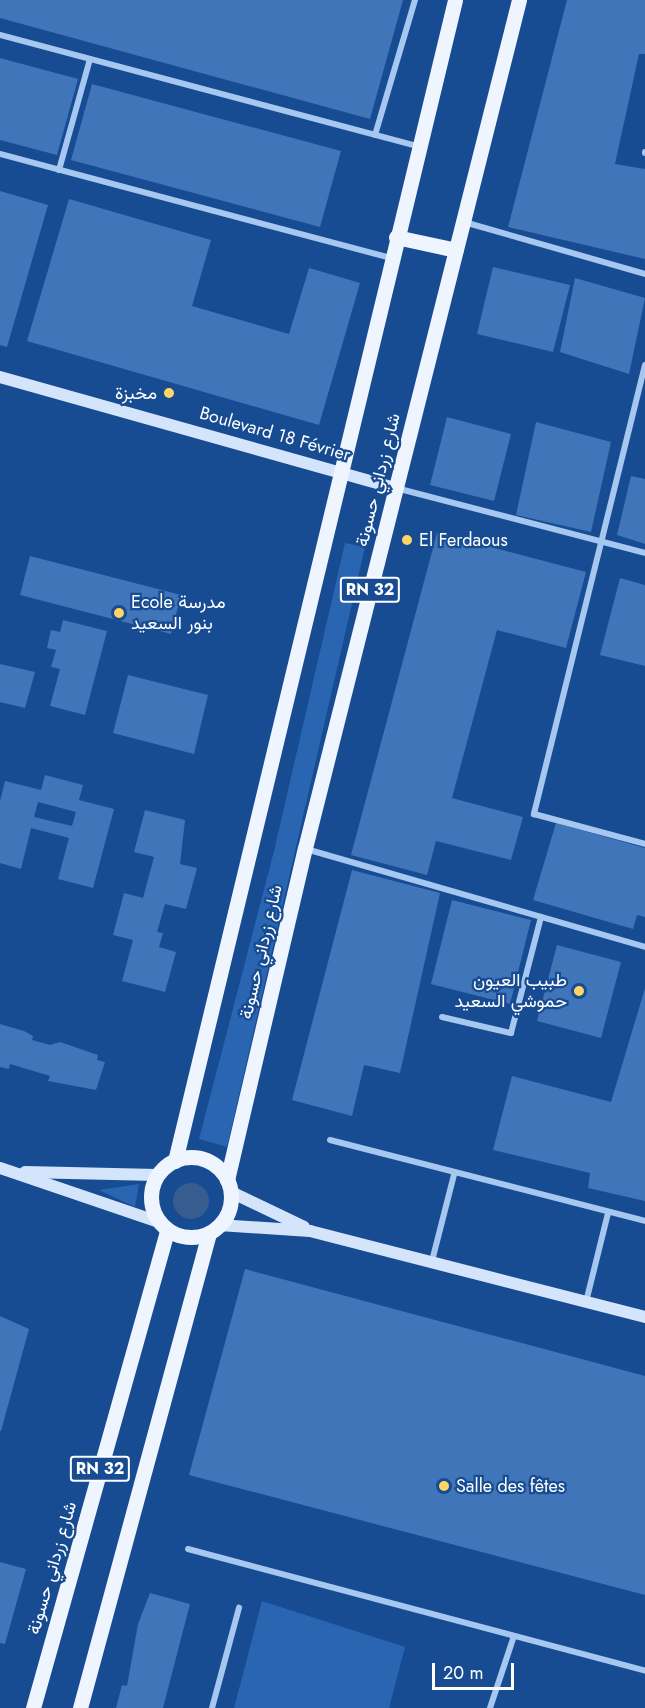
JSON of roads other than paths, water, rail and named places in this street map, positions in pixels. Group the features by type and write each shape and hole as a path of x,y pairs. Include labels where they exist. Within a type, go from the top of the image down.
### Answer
{"main road":[{"name":"شارع زرداني حسونة","path":"176,1161 396,237 455,0"},
{"name":"شارع زرداني حسونة","path":"229,1186 305,848 519,0"},
{"path":"396,237 456,250"},
{"name":"Boulevard 18 Février","path":"0,377 396,488"},
{"path":"163,1226 151,1199 158,1175 176,1161 205,1160 229,1186 310,1231"},
{"path":"6,1170 158,1175"},
{"path":"6,1170 188,1237 214,1229 310,1231 645,1317"},
{"path":"214,1229 229,1186"},
{"name":"شارع زرداني حسونة","path":"33,1708 163,1226"},
{"name":"RN 32","path":"80,1708 214,1229"}],"street":[{"path":"375,135 415,0"},
{"path":"0,35 418,146"},
{"path":"59,170 90,59"},
{"path":"0,154 391,258"},
{"path":"463,222 645,274"},
{"path":"645,365 534,814 645,844"},
{"name":"Boulevard 18 Février","path":"396,488 645,553"},
{"path":"305,848 645,947"},
{"path":"442,1017 511,1033 541,917"},
{"path":"330,1140 454,1175 645,1221"},
{"path":"432,1261 454,1175"},
{"path":"585,1302 608,1213"},
{"path":"188,1549 645,1671"},
{"path":"212,1708 239,1608"},
{"path":"490,1708 514,1636"}],"place":[{"name":"مخبزة","path":"169,393"},
{"name":"El Ferdaous","path":"407,540"},
{"name":"Ecole مدرسة بنور السعيد","path":"119,613"},
{"name":"طبيب العيون حموشي السعيد","path":"579,991"},
{"name":"Salle des fêtes","path":"444,1486"}]}
